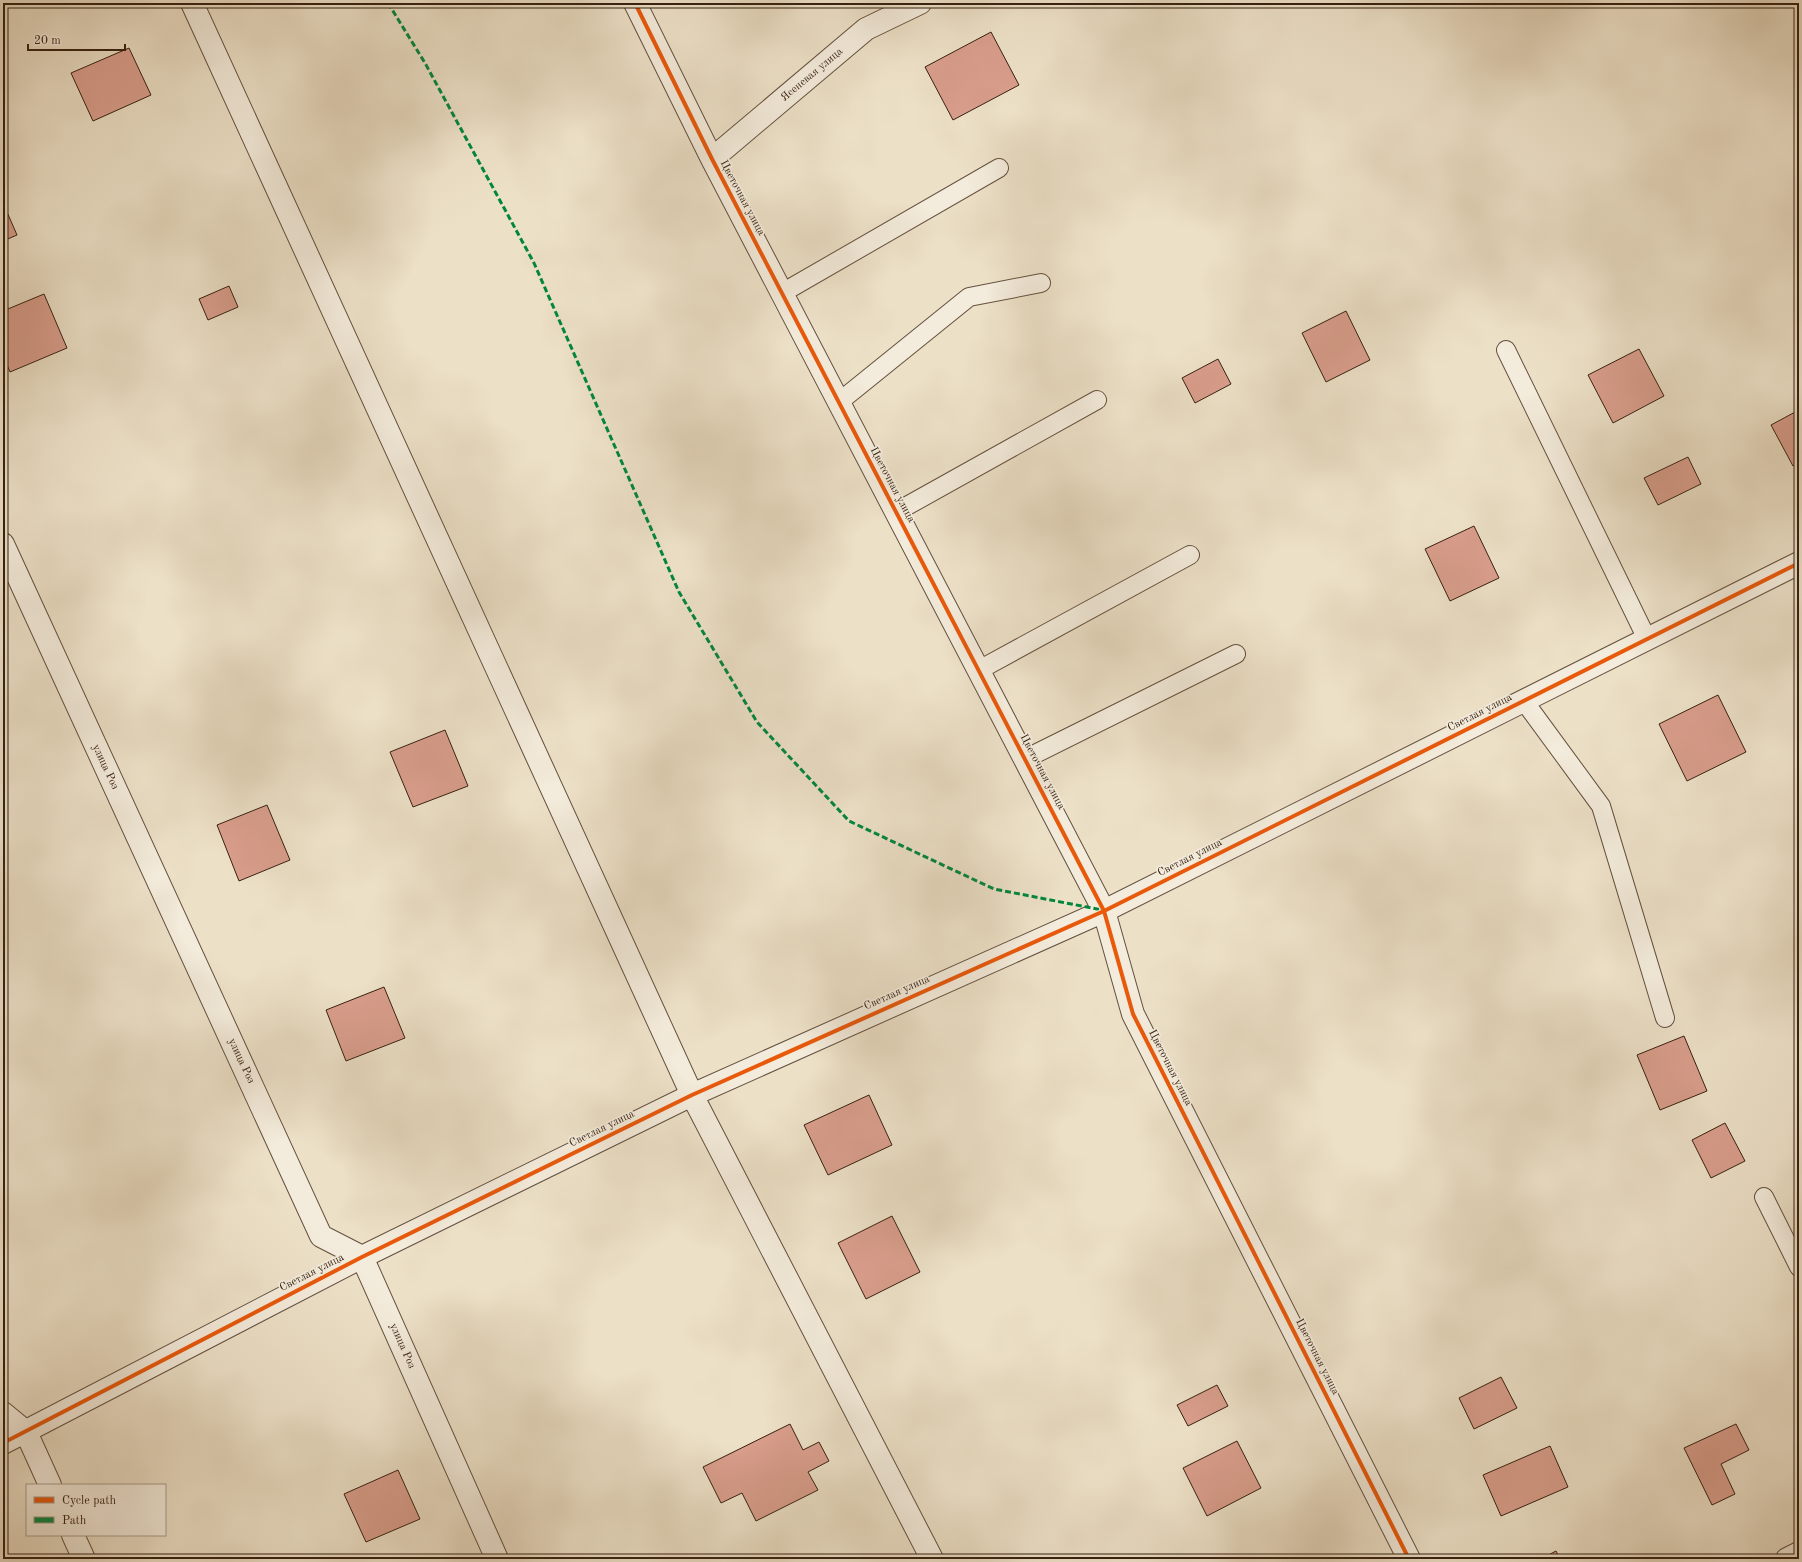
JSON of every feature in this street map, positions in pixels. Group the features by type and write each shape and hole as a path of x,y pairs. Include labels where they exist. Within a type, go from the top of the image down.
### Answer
{"street":[{"path":"192,3 692,1095 932,1559"},
{"name":"Цветочная улица","path":"635,3 712,159 1104,911 1133,1014 1410,1559"},
{"name":"Ясеневая улица","path":"712,159 866,29 920,3"},
{"name":"улица Роз","path":"3,544 321,1236 362,1257 497,1559"},
{"name":"Светлая улица","path":"3,1443 362,1257 692,1095 1104,911 1799,563"},
{"path":"3,1413 26,1432 50,1484"},
{"path":"73,1536 84,1559"},
{"path":"1787,1559 1799,1553"}],"lane":[{"path":"782,293 999,168"},
{"path":"839,402 969,297 1041,283"},
{"path":"1506,350 1647,639"},
{"path":"896,512 1096,400"},
{"path":"979,670 1190,555"},
{"path":"1025,759 1236,654"},
{"path":"1524,700 1601,806 1665,1018"},
{"path":"1764,1197 1799,1268"}],"building":[{"path":"991,32 1019,85 953,120 925,67"},
{"path":"129,48 151,95 93,121 71,73"},
{"path":"3,203 17,235 3,241"},
{"path":"229,286 238,307 208,320 199,299"},
{"path":"44,294 67,348 10,372 3,355 3,311"},
{"path":"1346,311 1370,360 1326,382 1302,333"},
{"path":"1639,349 1664,396 1613,423 1588,375"},
{"path":"1218,359 1231,384 1195,403 1182,378"},
{"path":"1799,410 1799,463 1793,466 1771,425"},
{"path":"1688,457 1701,484 1658,505 1644,478"},
{"path":"1474,526 1499,578 1450,601 1425,549"},
{"path":"1718,695 1746,752 1687,781 1659,724"},
{"path":"445,730 468,786 413,807 390,752"},
{"path":"267,805 290,860 239,881 217,825"},
{"path":"384,987 405,1038 346,1061 326,1010"},
{"path":"1684,1036 1707,1091 1660,1110 1637,1055"},
{"path":"869,1095 892,1145 828,1175 804,1125"},
{"path":"1725,1123 1745,1161 1711,1178 1692,1140"},
{"path":"892,1216 920,1272 866,1299 838,1243"},
{"path":"1501,1377 1517,1408 1474,1429 1459,1398"},
{"path":"1217,1385 1228,1406 1188,1426 1177,1405"},
{"path":"790,1424 803,1450 819,1442 829,1461 808,1472 818,1490 756,1521 742,1493 721,1503 703,1467"},
{"path":"1736,1424 1749,1450 1721,1464 1735,1494 1712,1505 1684,1448"},
{"path":"1237,1441 1261,1488 1207,1516 1183,1468"},
{"path":"1550,1446 1568,1487 1501,1516 1483,1475"},
{"path":"398,1470 420,1519 366,1542 344,1494"},
{"path":"1556,1551 1560,1559 1541,1559"}],"marked path":[{"path":"388,3 425,63 534,263 679,592 757,722 849,821 994,889 1102,910"}],"cycle path":[{"path":"635,3 712,159 1104,911 1133,1014 1409,1559"},
{"path":"3,1443 362,1257 692,1095 1104,911 1799,563"}]}
